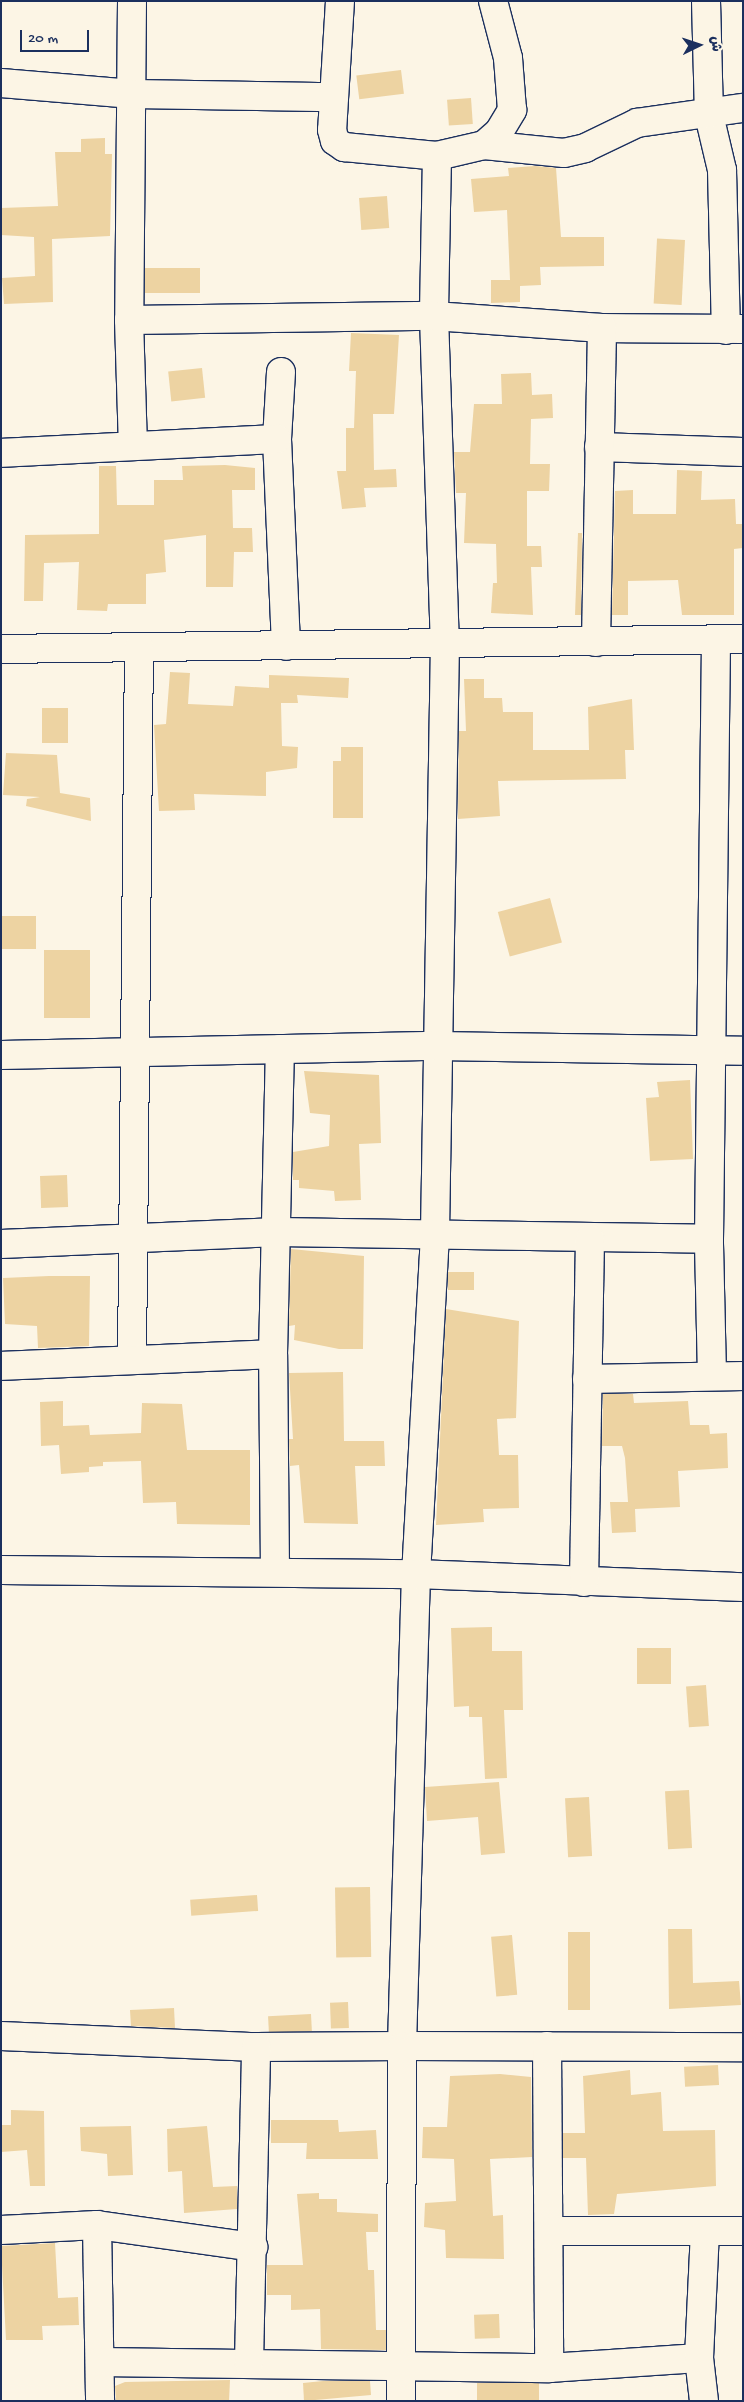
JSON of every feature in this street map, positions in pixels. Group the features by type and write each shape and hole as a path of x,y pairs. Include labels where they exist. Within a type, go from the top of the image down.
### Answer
{"street":[{"path":"132,1 129,320 133,446"},
{"path":"340,1 332,130 344,147 437,156 484,145 564,152 585,148 637,123 709,115 743,108"},
{"path":"484,145 500,132 512,110 508,58 493,1"},
{"path":"129,320 434,316 602,328 734,330 722,170 709,115 706,1"},
{"path":"1,84 132,94 334,96"},
{"path":"401,2401 402,2046 416,1574 435,1235 445,642 434,316 437,156"},
{"path":"596,642 602,328"},
{"path":"281,372 277,439 286,646"},
{"path":"1,453 277,439"},
{"path":"599,447 743,452"},
{"path":"712,1376 709,1239 716,639"},
{"path":"1,649 743,639"},
{"path":"132,1360 132,1052 139,648"},
{"path":"1,1055 438,1046 743,1050"},
{"path":"275,1572 273,1354 278,1232 280,1049"},
{"path":"1,1244 132,1242 278,1232 590,1239 709,1239"},
{"path":"584,1582 590,1239"},
{"path":"1,1366 273,1354"},
{"path":"587,1379 743,1376"},
{"path":"1,1570 416,1574 584,1582 743,1586"},
{"path":"1,2036 256,2047 743,2047"},
{"path":"547,2046 551,2231 549,2368"},
{"path":"249,2362 256,2047"},
{"path":"1,2230 97,2226 253,2247"},
{"path":"97,2226 100,2401"},
{"path":"551,2231 743,2231"},
{"path":"704,2401 699,2358 705,2232"},
{"path":"100,2362 249,2362 401,2367 549,2368 699,2358"}],"building":[{"path":"401,70 404,94 359,99 356,75"},
{"path":"471,98 473,124 449,126 447,100"},
{"path":"105,138 105,154 112,154 110,236 52,239 53,302 4,304 2,278 35,276 34,237 1,235 1,208 58,206 55,152 81,152 81,139"},
{"path":"535,166 556,168 561,237 604,237 604,266 540,267 541,285 520,286 520,302 491,303 491,280 510,280 507,210 474,212 471,179 509,176 508,168"},
{"path":"387,196 389,228 361,230 359,198"},
{"path":"657,239 685,240 682,305 654,303"},
{"path":"145,268 200,268 200,293 145,293"},
{"path":"351,333 399,335 394,414 373,414 374,470 396,469 397,487 364,488 366,507 342,509 337,471 346,471 346,428 354,428 356,371 349,371"},
{"path":"202,368 205,398 171,401 168,372"},
{"path":"531,373 532,395 552,394 553,418 531,419 530,464 550,464 549,491 527,491 527,546 541,546 542,567 531,567 533,615 491,613 493,583 497,583 496,544 464,543 466,493 456,493 454,452 470,452 474,404 502,404 501,374"},
{"path":"225,465 255,468 255,490 232,490 233,528 252,528 253,552 234,552 233,587 206,587 206,535 164,540 166,572 146,574 146,604 108,604 107,611 77,610 79,562 44,563 43,601 24,601 25,535 99,534 99,466 116,466 117,505 154,505 154,480 183,480 182,466"},
{"path":"677,470 702,471 701,500 735,499 736,524 743,524 743,548 734,549 734,615 682,615 678,580 628,581 628,615 612,615 615,491 633,490 633,514 676,514"},
{"path":"578,533 582,533 581,615 575,615"},
{"path":"170,672 190,673 188,704 233,706 235,686 269,688 269,675 349,678 348,698 297,695 298,703 281,703 282,746 298,747 297,768 266,772 266,796 194,794 195,810 159,811 154,725 166,724"},
{"path":"464,679 484,679 484,698 502,698 503,712 533,712 533,750 589,750 588,707 632,699 634,750 625,750 626,779 498,781 500,816 458,819 459,731 466,731"},
{"path":"42,708 68,708 68,743 42,743"},
{"path":"341,747 363,747 363,818 333,818 333,761 341,761"},
{"path":"6,753 57,755 60,793 90,798 91,821 26,806 27,799 40,797 3,795"},
{"path":"550,898 562,942 510,956 498,912"},
{"path":"2,916 36,916 36,949 2,949"},
{"path":"44,950 90,950 90,1018 44,1018"},
{"path":"304,1071 379,1075 381,1143 359,1144 361,1200 335,1201 334,1191 299,1188 299,1180 293,1180 293,1152 329,1146 330,1115 310,1113"},
{"path":"690,1080 693,1159 650,1161 646,1098 659,1097 657,1082"},
{"path":"67,1175 68,1207 41,1208 40,1176"},
{"path":"291,1249 364,1256 363,1349 339,1349 294,1340 295,1325 289,1326"},
{"path":"448,1272 474,1272 474,1290 448,1290"},
{"path":"90,1276 89,1346 38,1348 37,1326 5,1324 3,1278"},
{"path":"446,1309 519,1321 516,1418 497,1419 499,1455 518,1455 519,1508 483,1509 484,1522 436,1525"},
{"path":"343,1372 344,1441 384,1441 385,1466 355,1466 358,1524 304,1523 299,1465 290,1466 289,1439 293,1439 289,1373"},
{"path":"603,1394 633,1394 634,1403 688,1401 690,1425 709,1425 710,1434 727,1433 728,1468 678,1471 680,1507 635,1509 636,1532 612,1533 610,1502 628,1502 625,1458 622,1446 602,1446"},
{"path":"63,1401 63,1426 89,1425 90,1435 141,1433 142,1403 182,1404 187,1450 250,1450 250,1525 177,1524 176,1502 143,1503 141,1461 103,1462 103,1466 89,1467 89,1472 61,1474 59,1445 41,1446 40,1402"},
{"path":"492,1627 492,1651 522,1651 523,1710 504,1710 507,1778 485,1779 482,1717 469,1717 469,1706 454,1707 451,1628"},
{"path":"637,1648 671,1648 671,1684 637,1684"},
{"path":"706,1685 709,1726 689,1727 686,1686"},
{"path":"499,1782 505,1853 481,1855 478,1817 427,1821 425,1787"},
{"path":"689,1790 692,1848 668,1849 665,1791"},
{"path":"589,1797 592,1856 568,1857 565,1798"},
{"path":"370,1887 371,1957 336,1958 335,1888"},
{"path":"257,1895 258,1911 191,1916 190,1900"},
{"path":"668,1929 692,1929 693,1983 739,1981 741,2005 669,2009"},
{"path":"568,1932 590,1932 590,2010 568,2010"},
{"path":"512,1935 517,1995 496,1997 491,1937"},
{"path":"348,2002 349,2028 331,2029 330,2003"},
{"path":"174,2008 175,2028 131,2026 130,2010"},
{"path":"311,2014 312,2031 269,2033 268,2016"},
{"path":"718,2065 719,2085 685,2087 684,2067"},
{"path":"630,2070 631,2095 661,2092 663,2131 715,2130 716,2186 617,2194 614,2214 588,2215 586,2158 563,2158 563,2133 585,2133 583,2076"},
{"path":"500,2074 531,2077 532,2157 490,2159 493,2216 503,2215 504,2259 446,2258 445,2230 424,2227 425,2203 456,2201 454,2159 422,2158 423,2127 447,2127 450,2076"},
{"path":"11,2110 44,2111 45,2186 30,2186 27,2150 1,2152 1,2125 11,2125"},
{"path":"271,2120 338,2120 339,2132 376,2130 378,2159 306,2159 307,2143 271,2143"},
{"path":"131,2126 133,2175 108,2176 107,2154 81,2151 80,2127"},
{"path":"207,2126 213,2187 237,2186 237,2209 184,2213 182,2171 168,2172 167,2129"},
{"path":"319,2193 319,2199 337,2199 337,2212 378,2214 378,2232 366,2232 368,2270 374,2270 376,2330 386,2330 386,2350 321,2349 320,2309 291,2310 291,2295 267,2295 267,2265 303,2265 297,2194"},
{"path":"55,2243 58,2298 78,2297 79,2325 42,2326 43,2340 6,2340 1,2246"},
{"path":"499,2314 500,2338 475,2339 474,2315"},
{"path":"230,2380 229,2401 116,2401 115,2386 125,2382"},
{"path":"370,2381 371,2395 304,2401 303,2383"},
{"path":"477,2383 539,2383 539,2401 477,2401"}]}
